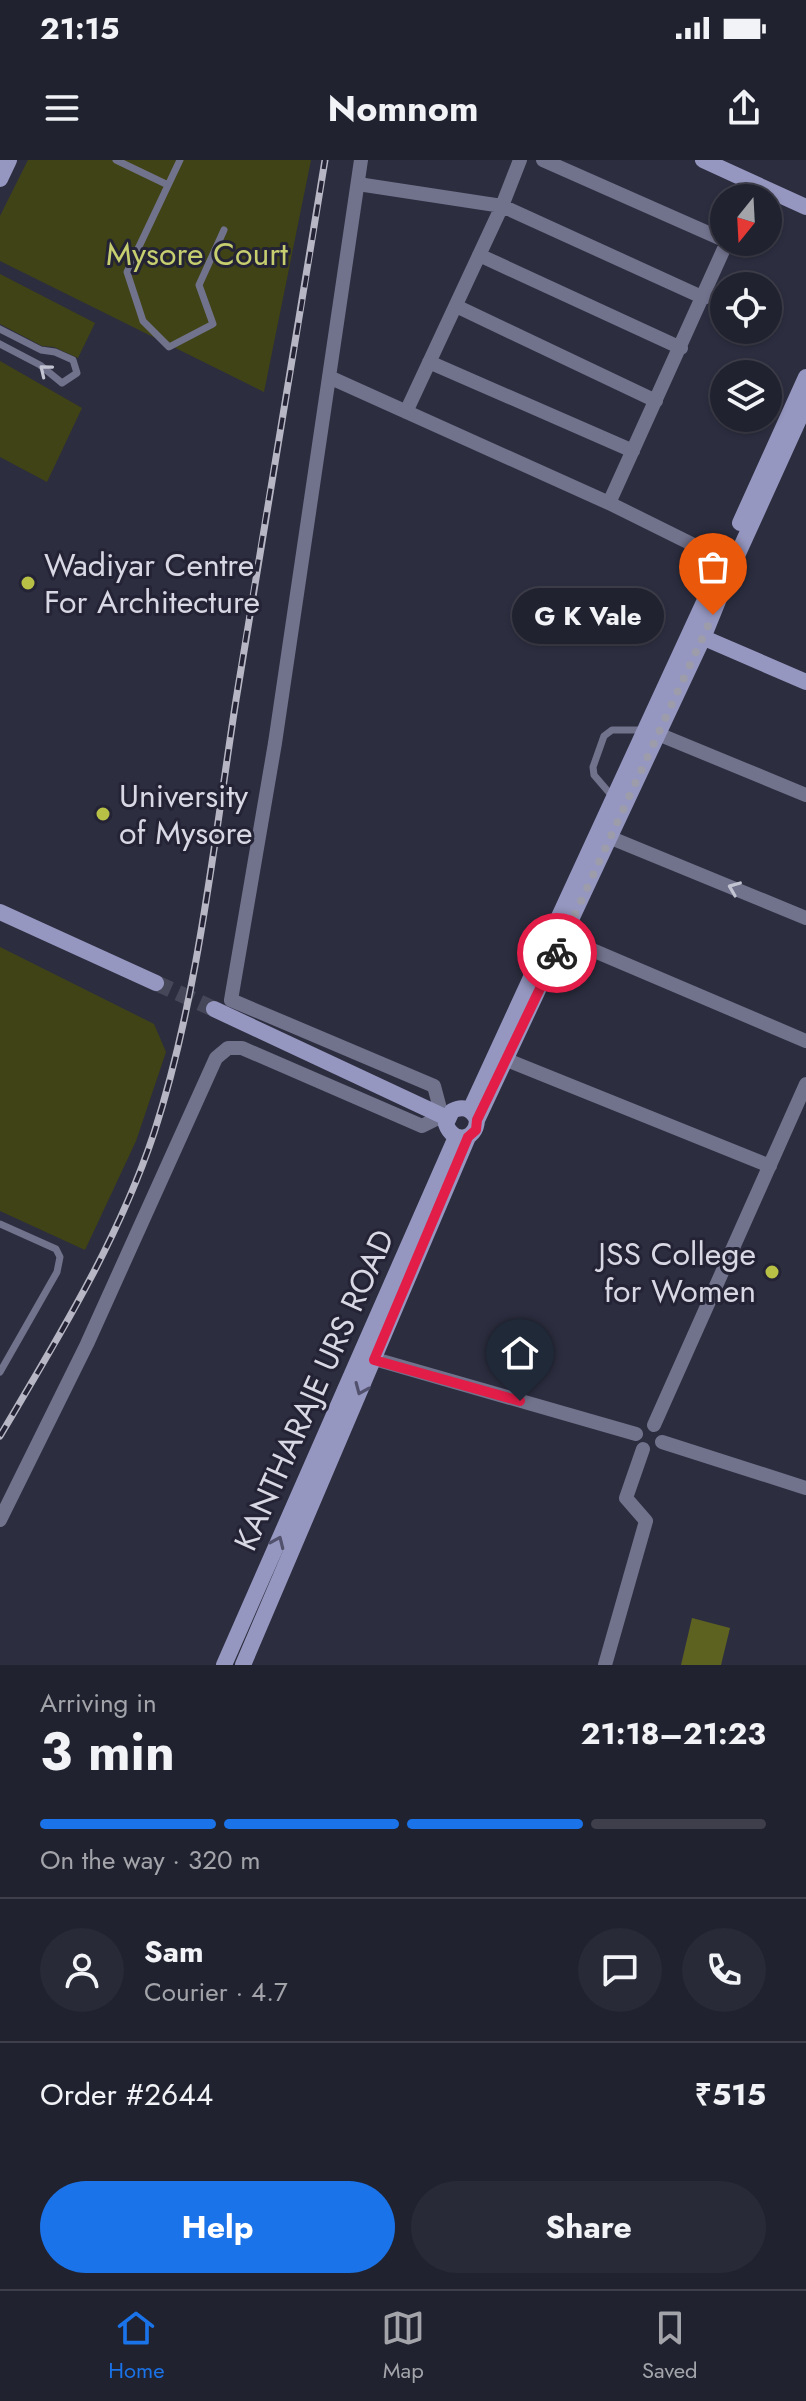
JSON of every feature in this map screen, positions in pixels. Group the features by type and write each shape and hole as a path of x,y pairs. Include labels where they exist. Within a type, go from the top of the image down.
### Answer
{"street":[{"path":"0,179 9,160"},
{"path":"361,160 275,743 231,1000 434,1086 447,1128 462,1137 476,1130 473,1115 651,732 804,414"},
{"path":"406,412 502,206 520,160"},
{"path":"543,160 710,234"},
{"path":"703,160 740,184"},
{"path":"358,184 502,206 704,298"},
{"path":"782,200 806,207"},
{"path":"479,255 681,348"},
{"path":"609,503 704,298 719,256"},
{"path":"456,306 656,401"},
{"path":"429,362 633,451"},
{"path":"329,377 609,503 724,560"},
{"path":"697,635 724,560 806,377"},
{"path":"697,635 806,682"},
{"path":"473,1115 507,1060 564,938 604,835 614,797 651,732"},
{"path":"651,732 806,795"},
{"path":"604,835 806,918"},
{"path":"0,912 156,983"},
{"path":"564,938 806,1041"},
{"path":"214,1009 444,1117"},
{"path":"0,1520 87,1344 216,1058 228,1048 242,1048 422,1126 457,1108 473,1115"},
{"path":"507,1060 770,1166"},
{"path":"654,1425 806,1084"},
{"name":"KANTHARAJE URS ROAD","path":"243,1665 274,1574 462,1137"},
{"path":"367,1357 636,1434"},
{"path":"645,1425 654,1425 660,1429 662,1442 656,1449 643,1449 637,1442 636,1434 645,1425"},
{"path":"662,1442 806,1488"},
{"path":"605,1665 646,1521 626,1498 643,1449"},
{"name":"KANTHARAJE URS ROAD","path":"224,1665 274,1574"}],"lane":[{"path":"116,160 168,185"},
{"path":"180,160 127,272 143,321 169,347 213,324 199,285 224,230"},
{"path":"0,329 41,350 73,360 77,373 62,383 40,365 0,344"},
{"path":"614,797 594,775 593,767 604,736 612,730 651,732"},
{"path":"0,1224 56,1249 60,1257 57,1272 0,1372"}],"green space":[{"name":"Mysore Court","path":"28,160 311,160 264,392 0,261 0,216"},
{"path":"0,274 95,323 78,358 54,347 42,346 0,324"},
{"path":"0,361 82,408 47,482 0,457"},
{"path":"0,947 154,1024 166,1052 136,1141 85,1250 0,1211"}],"shaded area":[{"path":"692,1618 730,1628 721,1665 681,1665"}],"tunnel":[{"path":"156,983 214,1009"}],"railway":[{"path":"0,1436 65,1326 105,1250 139,1173 169,1081 203,919 325,160"}],"way so far":[{"path":"557,953 713,615"}],"place":[{"name":"Wadiyar Centre For Architecture","path":"28,583"},
{"name":"G K Vale","path":"713,615"},
{"name":"University of Mysore","path":"103,814"},
{"name":"JSS College for Women","path":"772,1272"}],"route":[{"path":"520,1401 374,1360 468,1137 476,1130 477,1120 557,953"}]}
